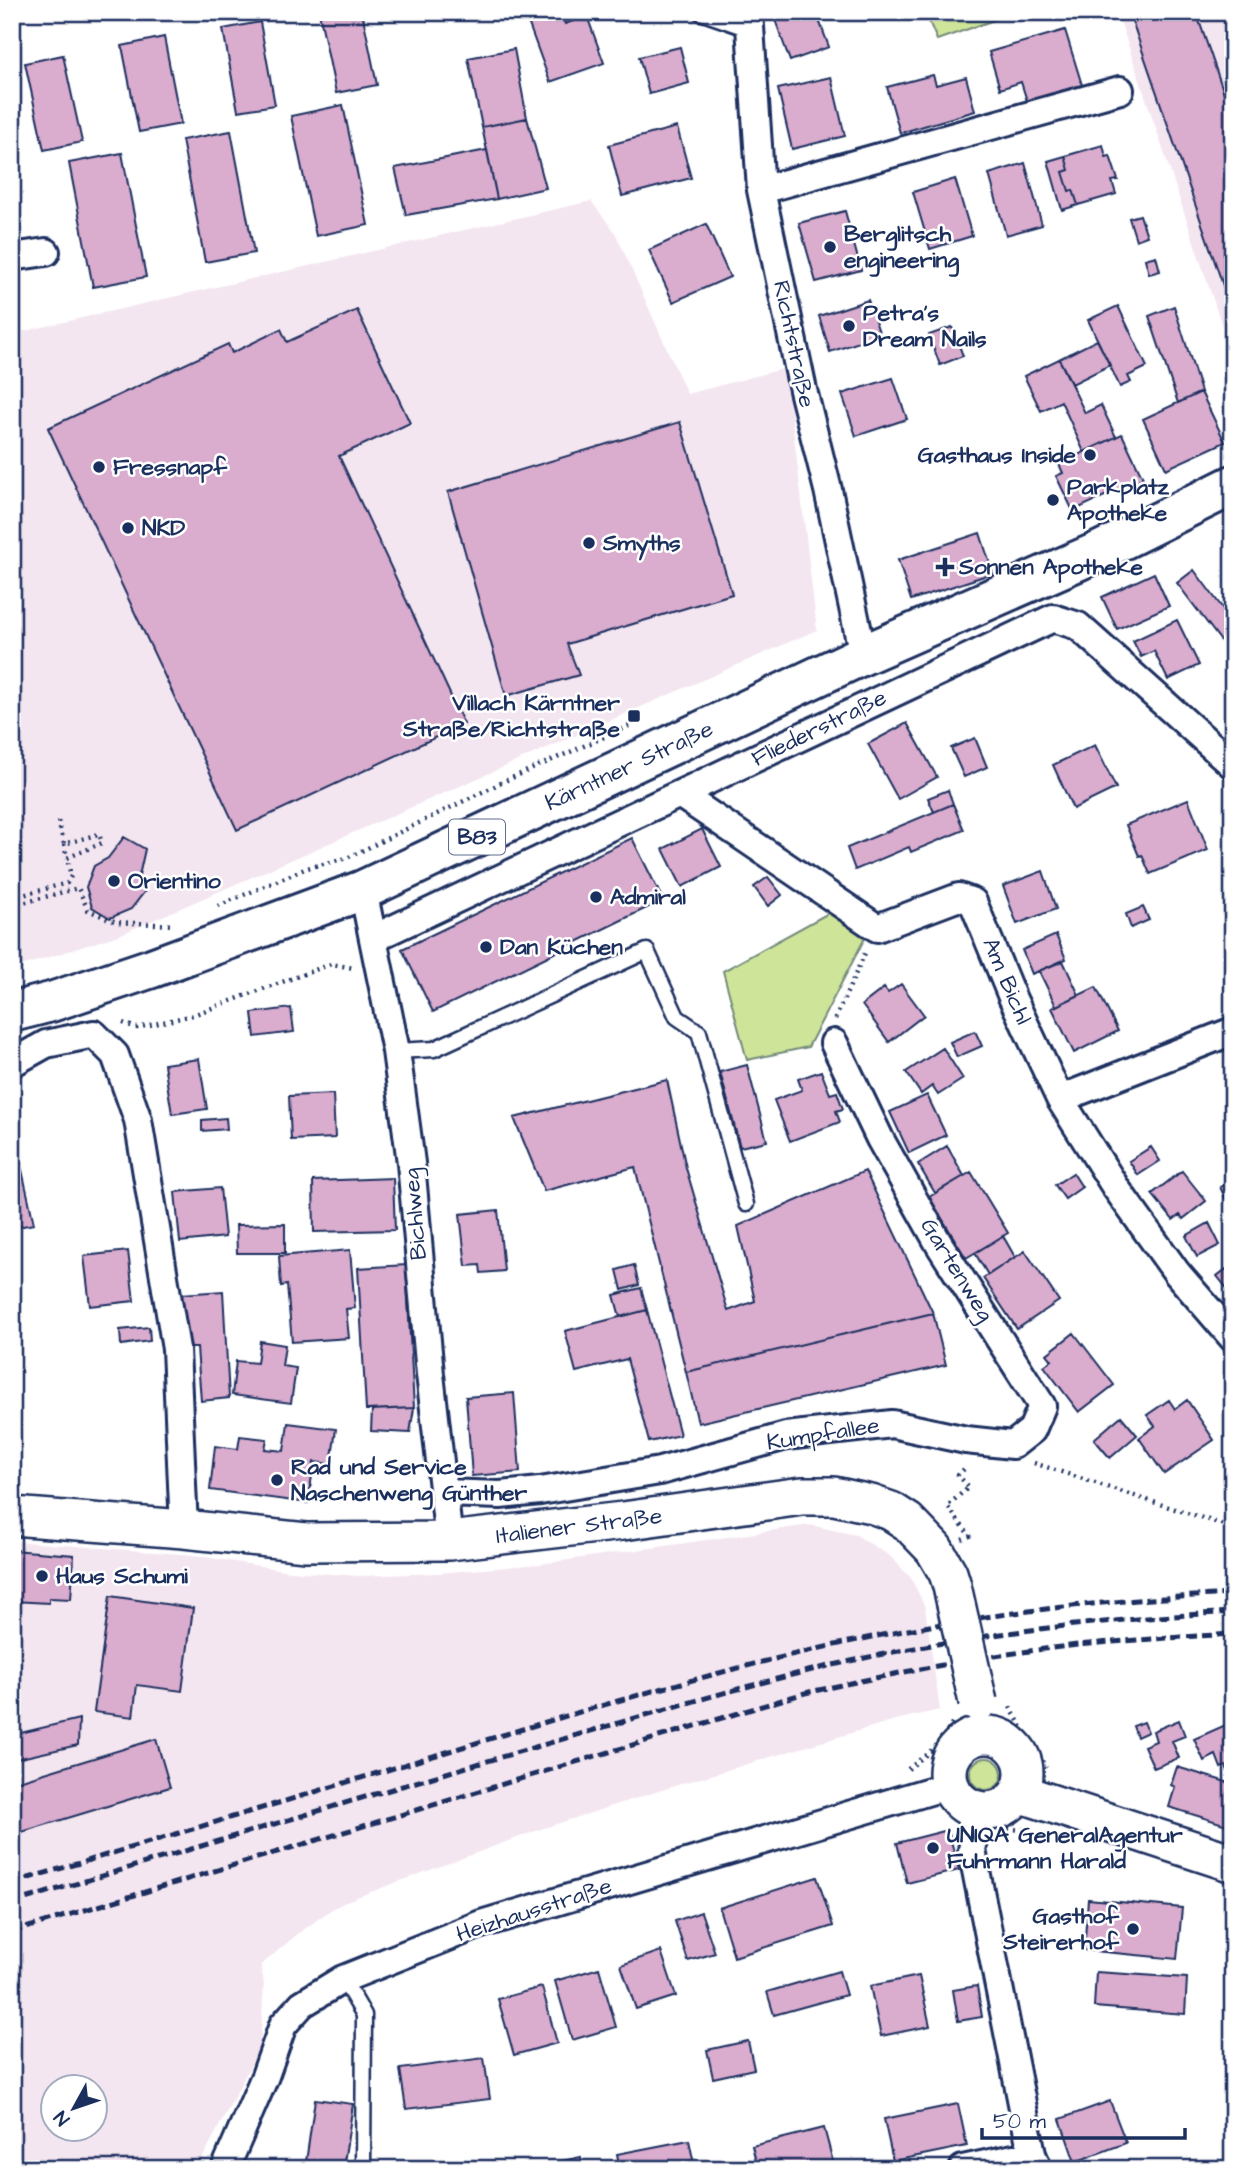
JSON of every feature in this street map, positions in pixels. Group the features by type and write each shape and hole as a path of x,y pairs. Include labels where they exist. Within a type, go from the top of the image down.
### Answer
{"main road":[{"name":"Kärntner Straße","path":"12,1012 51,1002 152,968 363,890 863,655 1100,551 1233,485"}],"street":[{"name":"Richtstraße","path":"749,21 761,190 863,655"},
{"path":"761,190 1120,90"},
{"path":"12,257 46,252"},
{"name":"Fliederstraße","path":"373,938 1053,618 1078,626 1233,765"},
{"path":"681,794 877,928"},
{"name":"Bichlweg","path":"363,890 397,1051 411,1163 430,1374 449,1541"},
{"name":"Am Bichl","path":"877,928 959,897 973,902 1012,997 1060,1100 1116,1188 1177,1273 1233,1338"},
{"path":"1060,1100 1233,1031"},
{"path":"12,1063 46,1044 94,1034 115,1055 138,1120 176,1349 184,1529"},
{"name":"Gartenweg","path":"834,1043 880,1139 939,1244 1042,1406 1032,1430 1013,1445 970,1450"},
{"name":"Kumpfallee","path":"444,1493 500,1494 540,1490 660,1471 786,1436 892,1424 970,1450"},
{"name":"Italiener Straße","path":"12,1516 184,1529 306,1542 449,1541 624,1521 802,1496 834,1496 891,1511 908,1521 934,1549 952,1586 980,1711"},
{"path":"980,1711 995,1736 1006,1741 1021,1759 1024,1770 1019,1793 998,1810 980,1811 962,1802 950,1785 948,1774 955,1752 972,1738 980,1711"},
{"name":"Heizhausstraße","path":"225,2169 265,2076 283,2025 302,2004 343,1979 481,1924 950,1785"},
{"path":"1019,1793 1233,1863"},
{"path":"963,2169 1035,2162 972,1850 980,1811"}],"lane":[{"name":"Richtstraße","path":"700,12 749,21"},
{"path":"397,1051 434,1049 647,951 677,1017 699,1032 746,1204"},
{"path":"343,1979 364,2015 363,2169"}],"path":[{"path":"12,898 66,883 71,876 58,821"},
{"path":"64,844 99,834 102,843 67,858"},
{"path":"214,908 306,868 347,858 398,834"},
{"path":"12,906 78,888 88,910 116,922 177,925"},
{"path":"834,1043 835,1019 877,928"},
{"path":"119,1022 137,1028 193,1015 331,964 353,968"},
{"path":"970,1450 958,1475 969,1487 947,1506 970,1536"},
{"path":"1026,1460 1233,1528"},
{"path":"911,1796 904,1772 942,1741 954,1719 980,1711 1013,1716 1028,1734 1050,1775"}],"shaded area":[{"path":"1117,12 1233,12 1233,359"},
{"path":"591,201 615,232 687,394 786,368 817,630 119,935 12,969 12,334"},
{"path":"810,1525 856,1535 890,1556 911,1578 925,1607 940,1710 895,1720 544,1828 349,1900 299,1933 261,1965 264,1984 260,2047 197,2169 12,2169 12,1541 193,1555 290,1571 359,1576 438,1573 540,1564"}],"green space":[{"path":"925,12 1017,12 937,40"},
{"path":"834,910 867,934 808,1047 747,1060 723,971"},
{"path":"986,1758 997,1763 1002,1774 997,1785 986,1790 975,1785 970,1774 975,1763"}],"building":[{"path":"319,12 362,12 377,85 336,93"},
{"path":"547,12 560,12 565,24 587,16 604,63 550,82 527,19"},
{"path":"816,12 829,47 790,61 773,14"},
{"path":"1129,12 1196,12 1233,119 1233,292 1226,294"},
{"path":"260,22 275,105 238,111 223,29"},
{"path":"1065,30 1082,85 1027,101 1021,82 1000,89 989,52"},
{"path":"164,37 181,124 139,132 122,46"},
{"path":"680,47 689,83 649,94 639,57"},
{"path":"514,49 527,118 482,127 468,58"},
{"path":"63,55 82,142 44,150 25,63"},
{"path":"933,75 936,85 966,77 975,111 900,133 887,87"},
{"path":"831,77 845,136 792,149 778,89"},
{"path":"343,105 368,225 316,236 291,116"},
{"path":"527,118 546,188 497,199 482,127"},
{"path":"677,127 691,178 622,196 609,145"},
{"path":"231,131 254,253 205,262 182,140"},
{"path":"1103,145 1106,157 1110,156 1118,180 1112,181 1116,194 1078,205 1073,190 1069,191 1063,172 1069,170 1065,156"},
{"path":"487,150 497,199 406,215 395,168"},
{"path":"122,153 146,277 93,287 69,163"},
{"path":"1065,156 1069,170 1063,172 1069,191 1073,190 1078,205 1062,210 1048,161"},
{"path":"1025,163 1042,225 1006,235 989,174"},
{"path":"955,179 972,236 930,249 913,192"},
{"name":"Berglitsch engineering","path":"845,211 861,270 816,282 799,223"},
{"path":"1140,215 1147,236 1136,240 1129,218"},
{"path":"706,224 730,277 673,302 649,250"},
{"path":"1156,256 1160,271 1149,274 1145,259"},
{"name":"Petra's Dream Nails","path":"868,300 880,335 830,352 819,316"},
{"path":"1118,306 1147,367 1128,376 1131,382 1120,387 1088,320"},
{"path":"1174,306 1201,392 1178,403 1149,316"},
{"path":"357,310 410,423 339,456 464,724 237,830 48,428 228,344 232,353 281,329 287,342"},
{"path":"952,327 963,356 940,365 929,335"},
{"path":"1097,340 1110,365 1072,384 1059,359"},
{"path":"1059,359 1085,413 1101,405 1116,437 1084,452 1061,401 1041,411 1024,376"},
{"path":"893,378 907,419 856,436 842,394"},
{"path":"1201,392 1225,442 1166,469 1143,419"},
{"name":"Smyths","path":"680,422 732,594 567,644 579,675 506,696 448,492"},
{"path":"1122,434 1143,478 1073,511 1056,476 1063,473 1059,464"},
{"name":"Sonnen Apotheke","path":"980,533 993,573 911,600 898,560"},
{"path":"1194,570 1233,622 1233,657 1177,583"},
{"path":"1154,573 1169,606 1117,629 1102,597"},
{"path":"1177,620 1199,665 1168,680 1154,651 1141,657 1133,641"},
{"path":"907,723 937,777 898,799 868,744"},
{"path":"975,738 987,767 964,777 951,748"},
{"path":"1095,745 1116,788 1073,809 1053,765"},
{"path":"948,790 953,804 934,812 928,798"},
{"path":"1188,799 1208,850 1150,874 1126,825"},
{"path":"953,804 964,830 911,852 909,847 855,870 847,848"},
{"path":"702,829 721,867 682,887 663,849"},
{"name":"Orientino","path":"124,837 145,849 139,876 145,891 131,909 110,918 92,907 86,887 94,866 108,858"},
{"path":"632,838 663,900 433,1012 402,949"},
{"path":"1043,871 1056,909 1017,924 1003,886"},
{"path":"768,877 782,895 768,906 754,887"},
{"path":"1143,907 1149,920 1131,928 1126,914"},
{"path":"1056,935 1066,959 1032,974 1022,950"},
{"path":"1063,961 1079,995 1056,1006 1039,971"},
{"path":"901,984 924,1015 889,1042 862,1005 884,988 888,993"},
{"path":"1096,987 1118,1031 1074,1053 1052,1008"},
{"path":"291,1008 294,1032 255,1037 252,1013"},
{"path":"975,1031 982,1046 957,1057 950,1042"},
{"path":"943,1048 963,1079 938,1095 932,1086 921,1094 906,1072"},
{"path":"199,1059 207,1109 172,1114 164,1064"},
{"path":"747,1065 767,1141 740,1147 720,1072"},
{"path":"821,1071 830,1094 837,1092 843,1109 836,1111 840,1122 790,1141 774,1100 802,1090 798,1079"},
{"path":"667,1080 686,1168 728,1311 755,1301 738,1226 865,1171 933,1313 686,1372 635,1167 544,1191 514,1118"},
{"path":"333,1094 335,1138 291,1140 289,1096"},
{"path":"927,1095 946,1135 909,1153 890,1112"},
{"path":"226,1118 227,1129 202,1131 202,1120"},
{"path":"947,1146 964,1176 935,1193 918,1164"},
{"path":"1151,1147 1160,1161 1138,1175 1129,1161"},
{"path":"22,1170 34,1224 12,1228 12,1172"},
{"path":"1182,1171 1206,1201 1183,1219 1180,1215 1173,1220 1152,1194"},
{"path":"971,1172 1008,1233 966,1258 929,1197"},
{"path":"1073,1173 1082,1187 1065,1199 1055,1185"},
{"path":"393,1178 395,1230 314,1232 313,1181"},
{"path":"1233,1181 1233,1202 1228,1204 1220,1187"},
{"path":"220,1188 225,1237 180,1242 175,1192"},
{"path":"498,1210 504,1271 481,1273 480,1265 466,1266 460,1214"},
{"path":"1209,1223 1220,1245 1197,1257 1186,1236"},
{"path":"285,1224 285,1253 237,1253 236,1225"},
{"path":"1003,1236 1015,1257 988,1275 975,1253"},
{"path":"350,1250 355,1308 346,1309 349,1338 292,1342 287,1285 281,1286 279,1256"},
{"path":"128,1251 134,1301 90,1306 84,1256"},
{"path":"1025,1251 1059,1301 1017,1329 983,1278"},
{"path":"1233,1264 1233,1296 1217,1276"},
{"path":"406,1265 414,1408 366,1410 358,1268"},
{"path":"634,1265 639,1285 622,1290 617,1270"},
{"path":"641,1288 647,1310 620,1317 614,1295"},
{"path":"223,1291 229,1398 201,1401 197,1348 185,1348 182,1294"},
{"path":"647,1310 680,1435 649,1442 627,1359 576,1372 565,1331"},
{"path":"933,1313 946,1365 698,1423 686,1372"},
{"path":"149,1327 150,1341 121,1345 120,1330"},
{"path":"1074,1333 1114,1385 1079,1412 1044,1366 1052,1360 1047,1354"},
{"path":"260,1341 285,1345 282,1366 296,1368 291,1403 232,1395 236,1361 257,1363"},
{"path":"514,1393 520,1472 472,1476 466,1397"},
{"path":"1169,1400 1175,1409 1187,1400 1214,1440 1164,1474 1139,1438 1155,1426 1147,1415"},
{"path":"414,1408 410,1433 371,1431 372,1410"},
{"path":"1121,1416 1137,1435 1110,1458 1094,1439"},
{"path":"288,1423 336,1429 331,1464 314,1462 308,1503 210,1490 215,1446 238,1449 240,1436 267,1439 265,1449 284,1451"},
{"name":"Haus Schumi","path":"12,1550 74,1555 71,1599 49,1598 49,1603 12,1601"},
{"path":"110,1596 193,1608 182,1691 137,1685 133,1717 94,1712"},
{"path":"79,1719 78,1745 12,1760 12,1735"},
{"path":"1179,1720 1185,1736 1172,1741 1179,1758 1154,1768 1144,1746 1156,1741 1153,1731"},
{"path":"1144,1722 1148,1732 1137,1737 1133,1726"},
{"path":"1230,1723 1233,1730 1231,1778 1226,1766 1221,1768 1216,1755 1204,1761 1194,1739"},
{"path":"156,1739 170,1787 12,1835 12,1783"},
{"path":"1177,1767 1233,1784 1233,1827 1169,1807 1175,1787 1171,1785"},
{"path":"948,1830 959,1870 907,1883 897,1843"},
{"path":"817,1877 833,1926 734,1957 719,1908"},
{"name":"Gasthof Steirerhof","path":"1088,1899 1182,1908 1177,1959 1084,1950"},
{"path":"701,1912 715,1953 688,1961 675,1921"},
{"path":"661,1951 676,1996 636,2009 621,1965"},
{"path":"599,1968 616,2027 572,2040 555,1981"},
{"path":"839,1971 846,1995 774,2015 767,1992"},
{"path":"1096,1972 1187,1978 1185,2014 1094,2007"},
{"path":"919,1976 930,2026 881,2036 870,1986"},
{"path":"977,1986 982,2017 958,2021 953,1990"},
{"path":"542,1987 557,2043 514,2055 498,1999"},
{"path":"748,2041 754,2069 713,2078 707,2050"},
{"path":"484,2058 490,2099 406,2109 400,2069"},
{"path":"315,2099 353,2104 343,2169 305,2169"},
{"path":"1110,2101 1126,2143 1075,2162 1060,2119"},
{"path":"958,2104 967,2146 893,2161 884,2119"},
{"path":"824,2128 835,2169 758,2169 752,2146"},
{"path":"689,2140 695,2169 620,2169 617,2154"},
{"path":"581,2157 583,2169 524,2169"}],"railway":[{"path":"12,1883 578,1713 804,1652 997,1615 1114,1602 1233,1594"},
{"path":"12,1903 638,1717 836,1664 937,1644 1048,1628 1233,1612"},
{"path":"12,1932 805,1693 941,1665 1044,1649 1233,1634"}],"place":[{"name":"Berglitsch engineering","path":"830,247"},
{"name":"Petra's Dream Nails","path":"849,326"},
{"name":"Gasthaus Inside","path":"1090,455"},
{"name":"Fressnapf","path":"99,467"},
{"name":"Parkplatz Apotheke","path":"1053,500"},
{"name":"NKD","path":"128,528"},
{"name":"Smyths","path":"589,543"},
{"name":"Sonnen Apotheke","path":"945,567"},
{"name":"Villach Kärntner Straße/Richtstraße","path":"634,716"},
{"name":"Orientino","path":"114,881"},
{"name":"Admiral","path":"596,897"},
{"name":"Dan Küchen","path":"486,947"},
{"name":"Rad und Service Naschenweng Günther","path":"277,1480"},
{"name":"Haus Schumi","path":"42,1576"},
{"name":"UNIQA GeneralAgentur Fuhrmann Harald","path":"933,1848"},
{"name":"Gasthof Steirerhof","path":"1133,1929"}]}
